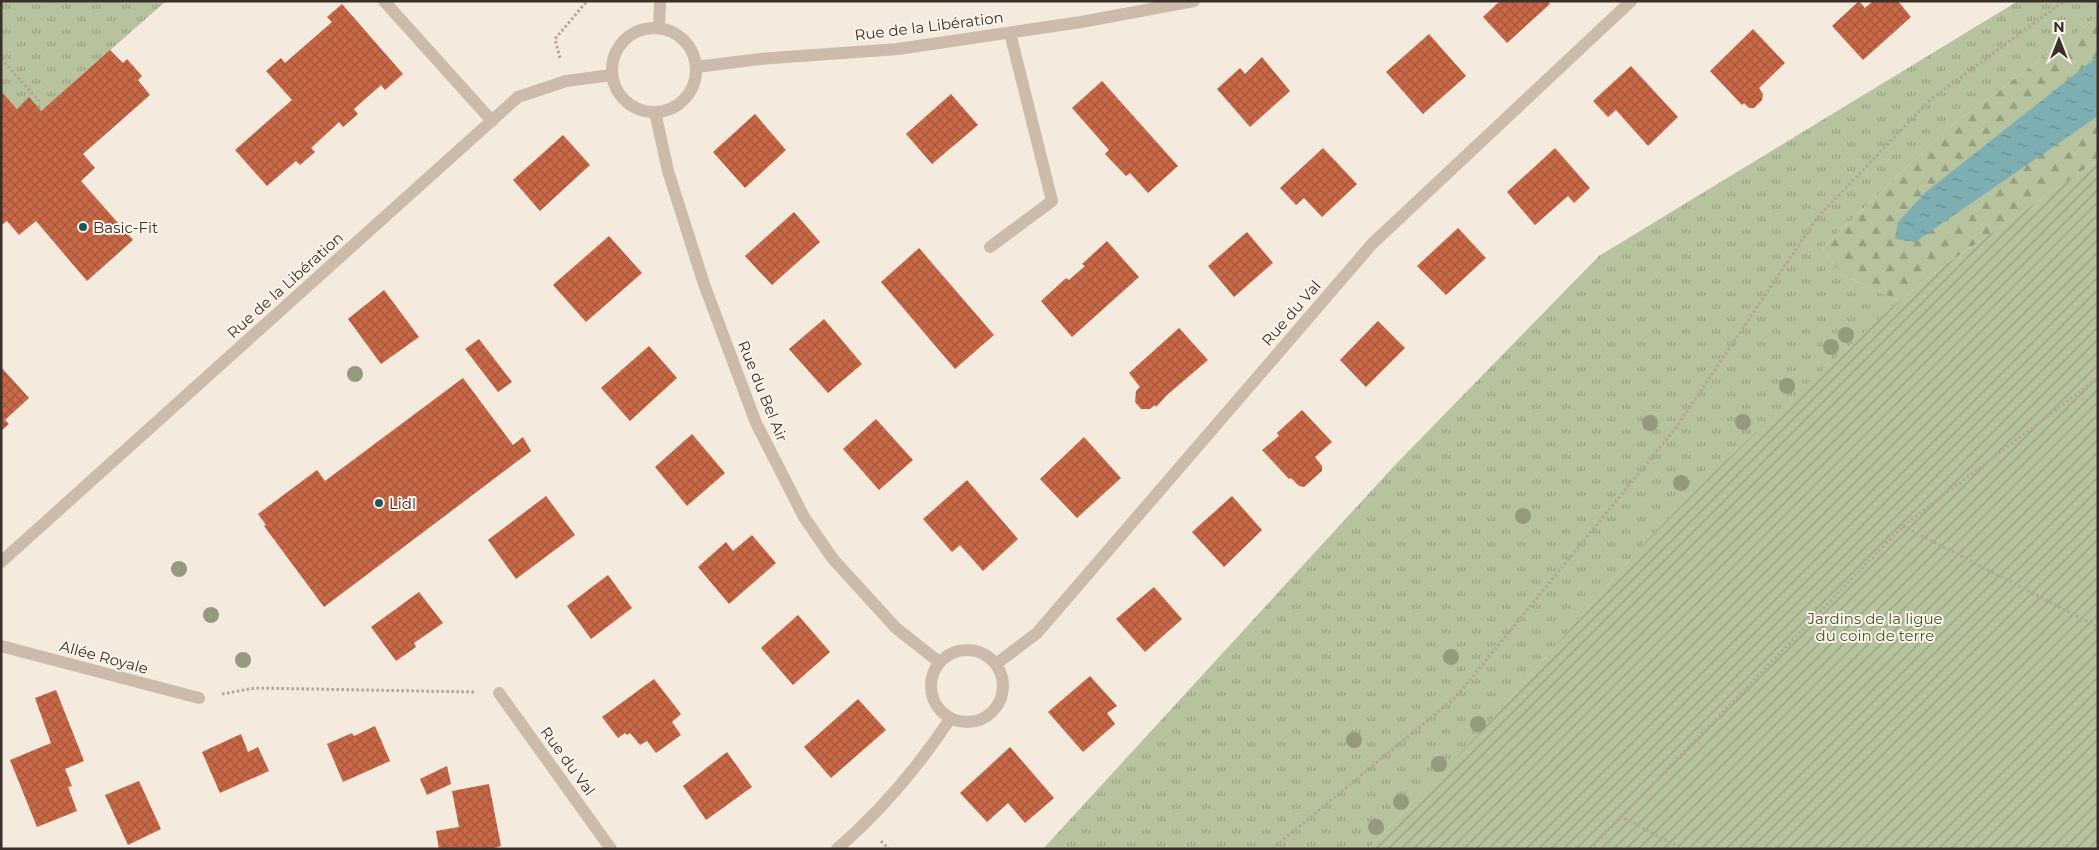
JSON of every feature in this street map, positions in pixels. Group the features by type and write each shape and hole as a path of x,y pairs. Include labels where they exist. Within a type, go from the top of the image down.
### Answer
{"street":[{"path":"384,1 492,121"},
{"path":"659,28 660,1"},
{"name":"Rue de la Libération","path":"696,67 760,59 898,48 1010,33 1194,1"},
{"name":"Rue du Val","path":"996,664 1037,633 1372,244 1631,1"},
{"path":"646,28 659,28 673,32 693,52 696,67 695,80 689,92 680,102 668,109 655,112 643,110 632,105 622,97 615,87 612,75 612,62 616,50 634,32 646,28"},
{"path":"990,247 1052,201 1010,33"},
{"name":"Rue de la Libération","path":"1,562 518,97 566,82 612,75"},
{"name":"Rue du Bel Air","path":"655,112 668,171 704,284 756,422 804,517 833,559 896,628 939,662"},
{"name":"Allée Royale","path":"1,646 199,698"},
{"path":"967,650 978,651 996,664 1002,674 1004,686 1001,699 986,718 962,723 950,719 934,704 930,693 930,682 939,662 957,651 967,650"},
{"name":"Rue du Val","path":"499,693 612,849"},
{"path":"837,849 865,825 918,765 950,719"}],"path":[{"path":"566,82 554,40 587,1"},
{"path":"1272,849 1456,697 1675,429 1817,218 1930,100 2064,1"},
{"path":"1,59 40,102"},
{"path":"1590,849 1903,526 2098,378"},
{"path":"1903,526 2098,627"},
{"path":"199,698 254,688 499,693"},
{"path":"1620,816 1683,849"}],"green space":[{"path":"1,1 166,1 41,111 29,98 17,109 1,91"},
{"path":"2018,1 2098,1 2098,17 1947,129 1822,248 1841,274 1899,301 1704,482 1647,540 1492,719 1368,849 1043,849 1395,465 1599,256"},
{"path":"2098,17 2098,160 1945,265 1899,301 1841,274 1822,248 1947,129"},
{"name":"Jardins de la ligue du coin de terre","path":"2098,160 2098,849 1368,849 1492,719 1647,540 1704,482 1799,391 1899,301 1945,265"}],"water":[{"path":"2098,56 2098,116 1915,242 1895,239 1898,222 1926,192"}],"building":[{"path":"1500,1 1548,1 1550,4 1507,43 1483,17"},
{"path":"1859,1 1865,8 1873,1 1898,1 1911,17 1863,60 1832,26"},
{"path":"342,4 403,74 385,90 381,85 354,109 358,114 343,127 339,122 311,148 315,152 300,165 296,161 267,186 235,150 292,100 266,71 281,58 285,63 332,22 327,17"},
{"path":"1753,29 1785,63 1759,88 1763,94 1762,100 1754,108 1749,108 1744,103 1742,105 1710,71"},
{"path":"1429,34 1466,76 1423,114 1386,72"},
{"path":"110,50 123,63 127,59 142,76 138,80 150,95 83,154 95,168 81,181 133,240 87,281 36,221 19,235 7,221 1,225 1,91 17,109 29,97 41,111"},
{"path":"1262,57 1290,91 1250,127 1217,89 1240,68 1245,74"},
{"path":"1631,66 1678,117 1648,146 1616,110 1608,117 1593,101"},
{"path":"1102,81 1178,166 1148,193 1130,173 1126,176 1105,154 1109,150 1072,108"},
{"path":"951,94 978,125 932,164 906,134"},
{"path":"755,114 786,150 745,188 713,152"},
{"path":"563,135 590,165 540,211 513,180"},
{"path":"1323,148 1357,184 1322,217 1304,198 1296,205 1280,188"},
{"path":"1555,148 1590,188 1574,203 1568,196 1535,225 1507,192"},
{"path":"794,212 820,242 772,285 745,256"},
{"path":"1458,228 1486,258 1446,295 1417,266"},
{"path":"1247,232 1273,263 1234,297 1208,266"},
{"path":"609,236 642,273 586,322 553,285"},
{"path":"1107,241 1139,277 1072,337 1041,301 1066,278 1069,280 1085,266 1082,264"},
{"path":"919,248 994,335 955,369 881,282"},
{"path":"384,290 419,337 381,364 348,319"},
{"path":"824,319 862,364 828,393 789,349"},
{"path":"1378,321 1405,348 1366,387 1340,360"},
{"path":"1179,328 1208,360 1167,395 1156,407 1155,405 1150,409 1141,409 1135,402 1136,391 1140,387 1129,373"},
{"path":"479,339 512,382 498,392 465,349"},
{"path":"649,346 677,378 630,421 601,388"},
{"path":"1,367 29,398 5,420 9,424 1,431"},
{"name":"Lidl","path":"463,378 513,445 523,437 531,451 324,607 264,526 266,525 258,514 317,470 325,481"},
{"path":"1302,410 1332,442 1315,457 1322,466 1322,471 1304,487 1299,486 1291,478 1289,479 1262,450 1279,436 1277,433"},
{"path":"876,419 913,460 879,490 843,449"},
{"path":"692,434 725,473 687,506 655,467"},
{"path":"1084,437 1121,478 1077,518 1040,479"},
{"path":"967,480 1018,539 983,571 960,545 952,552 923,519"},
{"path":"546,496 575,535 516,579 488,540"},
{"path":"1232,496 1262,530 1224,567 1192,532"},
{"path":"752,535 776,563 729,604 698,567 726,542 733,551"},
{"path":"608,575 632,608 591,639 567,606"},
{"path":"1154,587 1182,619 1145,652 1116,619"},
{"path":"419,592 443,623 414,643 416,647 396,661 371,627"},
{"path":"798,615 830,652 793,685 761,648"},
{"path":"1090,676 1117,706 1107,713 1115,724 1083,752 1048,712"},
{"path":"654,679 681,714 672,722 681,735 656,753 647,741 640,745 630,733 627,735 625,733 618,738 602,717"},
{"path":"56,690 84,761 65,769 72,786 68,787 77,811 37,827 10,760 51,743 35,698"},
{"path":"858,699 886,730 831,778 804,747"},
{"path":"375,726 390,761 343,782 327,744 352,733 354,736"},
{"path":"241,734 248,752 258,747 269,771 220,793 202,752"},
{"path":"1010,747 1054,798 1025,823 1008,803 987,822 960,793"},
{"path":"727,752 752,787 706,820 683,786"},
{"path":"447,766 451,784 427,795 420,779"},
{"path":"139,781 161,829 128,845 105,795"},
{"path":"489,784 501,846 490,849 439,849 436,831 459,827 452,791"}],"place":[{"name":"Basic-Fit","path":"83,227"},
{"name":"Lidl","path":"379,503"}]}
